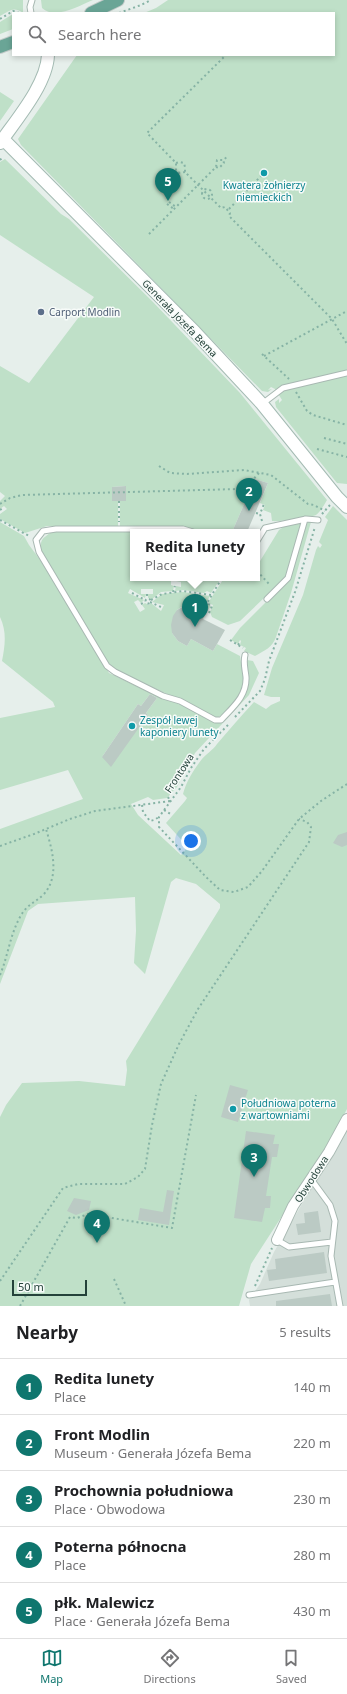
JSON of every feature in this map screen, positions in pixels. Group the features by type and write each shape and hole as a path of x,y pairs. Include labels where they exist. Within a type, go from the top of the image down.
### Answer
{"main road":[{"path":"93,12 118,0"},
{"path":"0,47 12,42"}],"street":[{"path":"1,141 36,88 43,75 48,61 48,56"},
{"name":"Generała Józefa Bema","path":"1,141 195,332 262,404 337,497 347,507"},
{"name":"Obwodowa","path":"277,1240 293,1206 311,1180 347,1119"}],"lane":[{"path":"32,0 30,7 32,12"},
{"path":"262,404 282,388 347,373"},
{"path":"260,536 265,528 305,519 318,520"},
{"path":"267,599 288,578 305,519"},
{"path":"183,529 56,529 43,531 36,540 39,552 107,666 115,672 163,696 180,701 215,720 221,720 243,694 246,685 243,662 246,655"},
{"path":"311,1180 330,1205 335,1221 331,1256 340,1306"},
{"path":"277,1240 289,1247 332,1242"},
{"path":"249,1295 335,1282"}],"path":[{"path":"122,12 141,6 151,0"},
{"path":"0,19 13,11 16,12"},
{"path":"185,172 180,173 176,171 176,163 147,134 225,56"},
{"path":"149,234 216,167 216,160 223,160 227,157"},
{"path":"216,167 222,167 224,163 223,160"},
{"path":"176,163 184,163 185,172 210,198 221,208 225,206 229,209"},
{"path":"262,176 229,209 229,216 332,319 347,344"},
{"path":"203,190 206,188 210,190 212,193 210,198"},
{"path":"203,190 201,193 203,197 206,199 210,198"},
{"path":"168,203 175,208"},
{"path":"290,380 263,355 347,311"},
{"path":"293,386 307,411 313,415 347,425"},
{"path":"324,438 347,444"},
{"path":"317,449 347,457"},
{"path":"159,466 170,473 187,474 244,470 271,475 308,504 314,505 325,511"},
{"path":"0,504 10,498 22,495 238,489 249,484 259,473"},
{"name":"Frontowa","path":"0,846 70,819 96,811 170,801 181,787 191,768 204,749 260,691 295,592 312,535 318,520 337,497"},
{"path":"119,501 119,529"},
{"path":"256,513 260,514 264,504"},
{"path":"0,520 36,540"},
{"path":"260,574 274,589"},
{"path":"209,613 212,606 207,603 220,581"},
{"path":"174,592 175,586"},
{"path":"150,601 162,594 183,591 211,595"},
{"path":"132,593 161,607"},
{"path":"141,604 146,600 147,594"},
{"path":"230,640 244,648"},
{"path":"238,645 241,641"},
{"path":"159,817 159,827 206,877 220,890 234,892 248,887 258,876 299,819 321,800 347,784"},
{"path":"142,805 144,812 150,821 154,820 159,817 170,801 168,797"},
{"path":"164,810 172,815"},
{"path":"0,1281 62,1188 78,1184 125,1184 138,1177 145,1169 152,1125 161,1084 179,1044 198,1009 309,842 311,827 306,822 299,819"},
{"path":"0,975 14,929 20,916 29,904 44,894 52,878 54,856 46,829"},
{"path":"20,1306 70,1217 77,1218 84,1215 172,1228 196,1095"},
{"path":"249,1295 258,1284 277,1240"},
{"path":"114,1279 126,1306"}],"shaded area":[{"path":"347,1127 347,1306 250,1306 249,1300 260,1284 274,1252"}],"green space":[{"path":"0,0 23,0 23,12 14,10 0,16"},
{"path":"41,0 93,0 67,11 51,12 42,8"},
{"path":"168,0 347,0 347,484 337,483 276,407 275,402 279,399 279,403 282,400 275,389 271,387 268,390 272,389 268,392 262,391 21,145 18,139 76,56 335,56 335,12 146,12"},
{"path":"12,15 12,29 0,34 0,22"},
{"path":"0,92 14,101 0,121"},
{"path":"5,159 61,214 69,219 153,302 240,393 327,500 316,515 294,520 272,521 271,513 263,510 265,505 260,503 268,483 255,479 233,529 120,526 120,501 126,500 125,486 112,487 112,501 118,501 118,526 47,526 25,533 0,519 0,514 7,509 4,506 0,509 0,501 5,496 0,492 0,366 29,383 94,297 0,235 0,162"},
{"path":"333,506 347,520 347,1109 326,1148 251,1264 239,1306 0,1306 0,1117 6,1105 22,1083 79,1081 125,1086 127,1070 126,1061 220,908 220,904 196,884 176,878 171,882 145,974 134,963 136,931 135,897 38,904 28,911 0,984 0,829 83,799 68,770 0,790 0,718 55,707 53,702 2,661 5,639 4,628 0,617 0,522 24,536 41,561 109,673 163,699 175,701 213,722 220,722 236,706 247,689 247,660 253,661 259,673 249,695 195,753 177,787 167,798 153,800 148,797 131,804 138,815 181,855 188,847 166,823 187,798 183,794 193,771 202,759 254,702 266,709 280,701 280,697 264,695 272,668 303,595 316,550 318,546 320,548 322,545 319,542 328,520 325,517","holes":["150,694 157,698 146,713 148,715 102,757 138,704 141,706"]},
{"path":"302,522 288,575 240,621 228,625 212,617 210,612 213,605 208,603 222,581 260,581 260,561 279,530 285,526"},
{"path":"308,522 311,522 291,593 276,637 270,646 255,656 244,651 246,648 240,645 240,640 238,644 231,640 240,628 289,579 305,525"},
{"path":"53,531 130,532 130,581 171,581 171,585 174,586 173,591 161,592 151,600 148,598 148,594 153,594 153,589 141,589 141,594 146,594 145,598 130,589 128,593 144,600 141,603 138,600 134,602 140,612 145,609 142,605 145,603 149,605 151,603 161,611 164,605 152,602 162,594 183,592 210,596 206,603 211,606 207,611 192,604 185,605 177,610 172,633 178,641 187,646 191,639 213,651 217,644 240,656 244,684 241,694 230,708 217,718 211,716 120,673 108,663 42,553 41,542"},
{"path":"176,581 219,581 211,593 207,591 204,593 184,590 175,591 176,586 181,587 181,582"}],"building":[{"path":"255,479 268,483 248,529 233,529"},
{"path":"126,486 126,501 112,501 112,487"},
{"path":"188,604 194,604 207,611 203,619 225,630 213,651 191,639 187,646 178,641 172,633 171,625 173,616 177,610"},
{"name":"Zespół lewej kaponiery lunety","path":"150,694 157,698 146,713 148,715 111,767 102,757 138,704 141,706"},
{"path":"347,832 347,845 342,847 333,843 338,835"},
{"name":"Południowa poterna z wartowniami","path":"230,1085 248,1090 238,1122 221,1117"},
{"path":"246,1131 275,1135 273,1144 279,1144 277,1157 272,1157 266,1196 271,1196 270,1208 265,1208 262,1222 234,1218"},
{"path":"167,1190 174,1191 169,1225 138,1220 140,1208 163,1212"},
{"path":"74,1198 91,1201 89,1210 76,1215 67,1211"},
{"path":"318,1211 321,1232 298,1235 296,1224 305,1223 304,1213"},
{"path":"324,1252 327,1273 269,1281 267,1270 276,1269 275,1259"},
{"path":"330,1294 332,1306 276,1306 276,1301"}],"place":[{"name":"Kwatera żołnierzy niemieckich","path":"264,173"},
{"name":"płk. Malewicz","path":"168,201"},
{"name":"Carport Modlin","path":"41,312"},
{"name":"Front Modlin","path":"249,511"},
{"name":"Redita lunety","path":"195,627"},
{"name":"Zespół lewej kaponiery lunety","path":"132,726"},
{"name":"Południowa poterna z wartowniami","path":"233,1109"},
{"name":"Prochownia południowa","path":"254,1177"},
{"name":"Poterna północna","path":"97,1243"}]}
